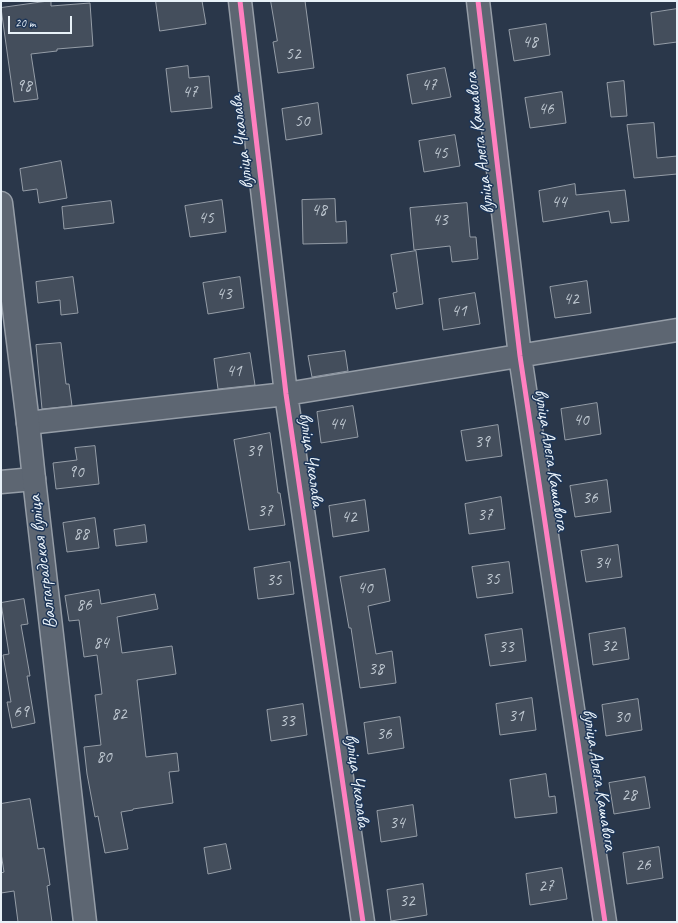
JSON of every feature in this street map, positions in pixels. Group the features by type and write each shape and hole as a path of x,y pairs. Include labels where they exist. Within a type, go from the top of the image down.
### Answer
{"street":[{"name":"вуліца Чкалава","path":"240,1 286,394 363,922"},
{"name":"вуліца Алега Кашавога","path":"478,1 520,356 605,922"},
{"name":"Валгаградская вуліца","path":"1,203 28,422 85,922"},
{"path":"28,422 286,394 677,330"},
{"path":"1,482 34,479"}],"building":[{"path":"51,1 51,6 90,3 93,46 57,49 57,51 31,54 38,99 14,102 1,8"},
{"path":"156,1 202,1 206,24 160,31"},
{"path":"271,1 305,1 314,68 278,73 273,42 277,41"},
{"path":"677,9 677,42 654,45 651,13"},
{"path":"546,24 550,55 514,61 509,30"},
{"path":"188,66 189,78 209,76 212,108 171,112 166,69"},
{"path":"445,68 451,97 412,104 407,75"},
{"path":"624,81 627,116 611,117 607,83"},
{"path":"562,92 566,123 530,128 525,98"},
{"path":"318,103 322,134 286,140 282,109"},
{"path":"654,123 657,158 677,156 677,174 634,178 627,125"},
{"path":"455,135 460,166 424,172 419,141"},
{"path":"61,161 67,198 39,203 37,189 23,191 20,169"},
{"path":"575,184 576,195 625,190 629,221 611,223 609,211 543,222 539,191"},
{"path":"335,199 336,222 346,221 347,243 303,244 302,200"},
{"path":"222,200 226,232 190,237 185,206"},
{"path":"111,201 114,223 64,229 62,207"},
{"path":"467,203 470,237 476,237 478,259 452,262 450,246 414,250 410,208"},
{"path":"416,251 423,304 396,309 393,293 397,292 391,255"},
{"path":"73,277 78,313 61,315 60,300 38,303 36,282"},
{"path":"240,277 244,308 208,314 203,283"},
{"path":"587,281 591,313 555,318 550,287"},
{"path":"475,293 480,324 443,330 439,299"},
{"path":"61,343 66,384 69,384 72,406 42,409 36,345"},
{"path":"345,351 348,371 312,377 308,356"},
{"path":"250,353 255,385 218,389 214,359"},
{"path":"597,403 601,434 565,440 561,409"},
{"path":"353,406 358,437 321,443 317,412"},
{"path":"498,425 502,456 466,461 461,431"},
{"path":"270,433 278,493 280,493 285,525 249,530 234,440"},
{"path":"95,446 99,484 56,489 53,463 77,460 75,448"},
{"path":"607,480 611,512 575,517 570,486"},
{"path":"501,497 505,529 469,534 465,504"},
{"path":"365,500 369,531 333,537 329,506"},
{"path":"95,518 99,548 67,552 63,523"},
{"path":"145,525 147,542 116,546 114,530"},
{"path":"618,545 622,577 586,582 581,551"},
{"path":"290,562 294,594 258,599 254,568"},
{"path":"509,562 513,593 477,598 472,567"},
{"path":"385,569 390,601 368,606 376,654 392,651 396,683 360,688 351,628 349,628 340,577"},
{"path":"99,590 101,604 155,594 158,609 117,617 122,653 172,646 176,674 137,680 146,757 177,753 179,771 169,772 173,803 121,812 128,849 105,853 98,816 95,817 87,774 84,747 101,745 95,695 102,694 97,655 84,657 79,620 69,621 65,596"},
{"path":"24,599 28,624 21,625 30,676 27,676 35,723 12,728 7,702 11,702 3,655 9,654 1,603"},
{"path":"625,628 629,659 593,665 589,634"},
{"path":"522,629 526,661 490,666 485,635"},
{"path":"532,698 536,730 500,735 496,704"},
{"path":"638,699 642,730 606,736 602,705"},
{"path":"303,704 307,735 271,741 267,710"},
{"path":"400,717 404,748 368,754 364,723"},
{"path":"546,774 549,797 555,796 557,813 515,818 510,780"},
{"path":"645,777 650,808 614,814 609,783"},
{"path":"30,799 38,849 44,848 50,885 47,886 52,922 18,922 14,891 1,893 1,873 4,872 1,853 1,804"},
{"path":"413,805 417,836 381,842 377,811"},
{"path":"226,844 231,869 208,874 204,848"},
{"path":"659,847 663,878 627,884 623,853"},
{"path":"562,868 567,899 530,905 526,874"},
{"path":"423,884 427,915 391,921 387,890"}],"cycle path":[{"path":"240,1 286,394 363,922"},
{"path":"478,1 520,356 605,922"}]}
